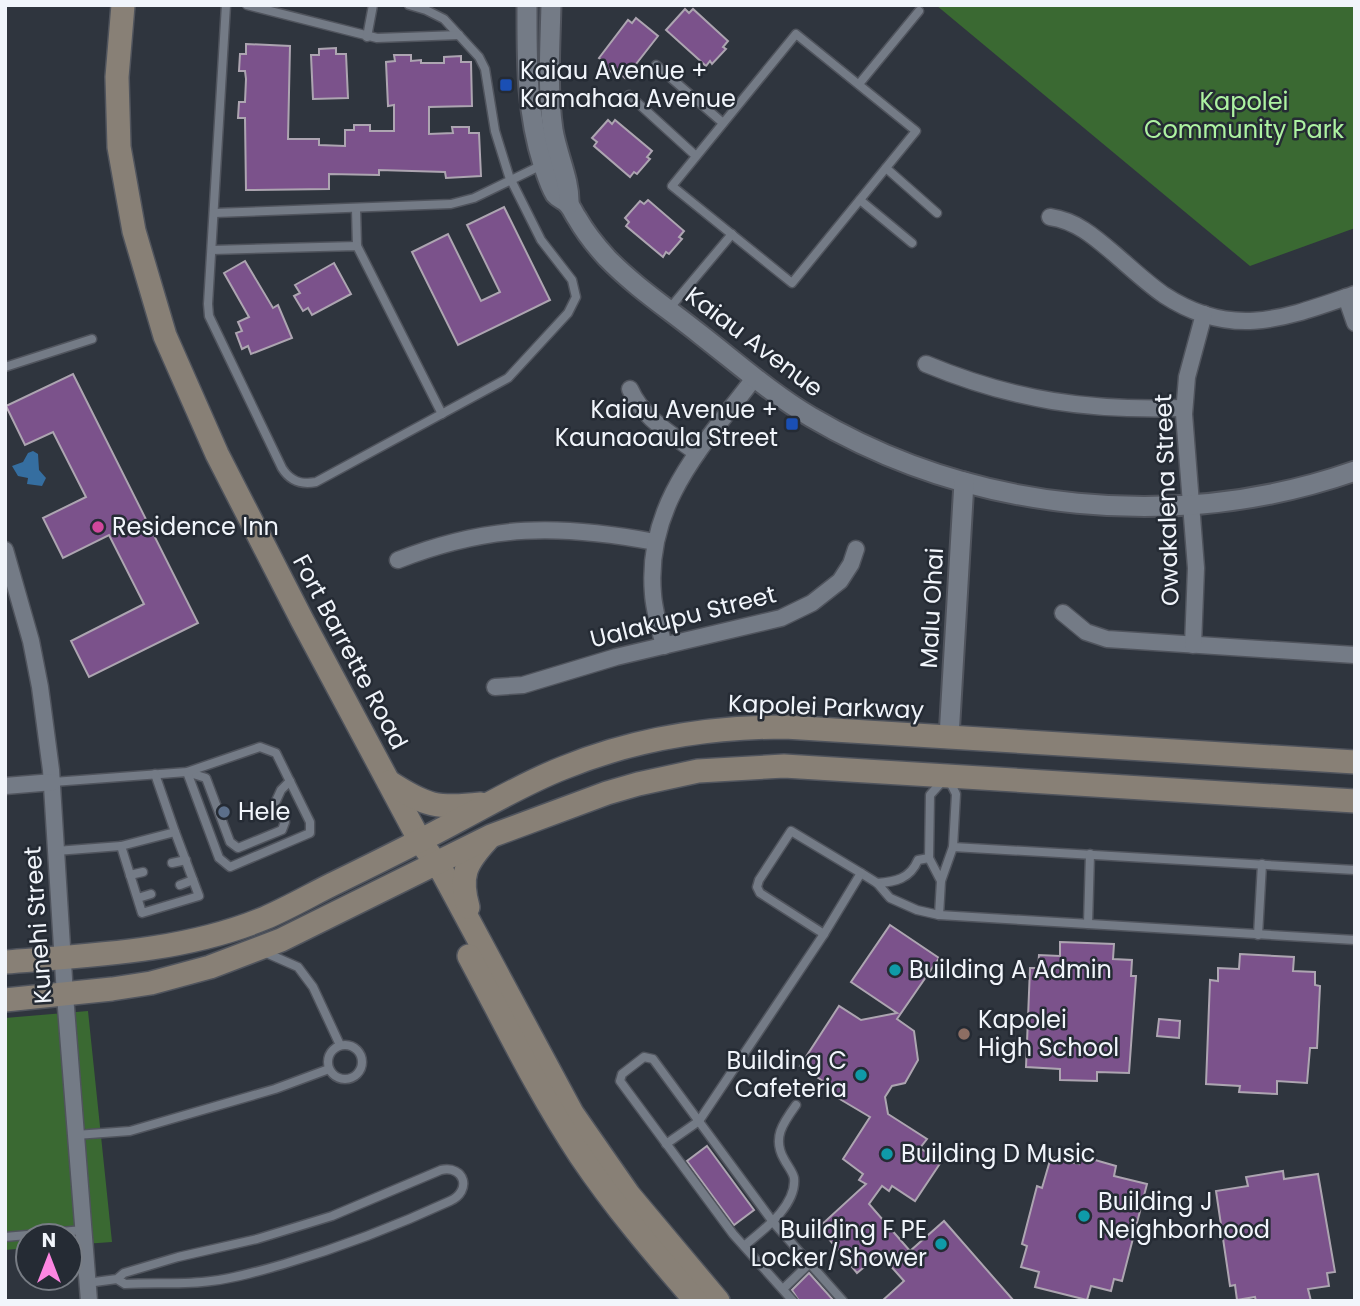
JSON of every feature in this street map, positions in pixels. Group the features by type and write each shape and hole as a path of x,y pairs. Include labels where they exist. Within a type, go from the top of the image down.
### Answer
{"main road":[{"name":"Fort Barrette Road","path":"122,5 117,77 119,147 134,231 165,336 217,454 431,865 481,945 560,1093 599,1154 660,1235 718,1301"},
{"name":"Kapolei Parkway","path":"5,962 172,945 233,929 267,917 420,841 530,782 594,756 692,733 785,727 1355,762"},
{"path":"947,776 949,737"},
{"path":"5,1000 151,983 210,967 281,940 491,836 638,783 698,771 784,766 1355,801"},
{"path":"389,782 431,806 454,807 491,803"},
{"path":"481,945 466,900 463,877 473,856 491,836"},
{"name":"Fort Barrette Road","path":"431,865 435,892 562,1126 623,1214 696,1301"}],"street":[{"name":"Kaiau Avenue","path":"527,5 532,125 570,191 569,204 586,232 608,258 782,399 843,435 906,463 964,482 1007,493 1076,504 1150,507 1191,505 1264,495 1355,471"},
{"name":"Kaiau Avenue","path":"551,5 551,161"},
{"path":"1050,216 1084,229 1165,295 1204,314 1239,321 1272,320 1289,317 1350,295 1355,323"},
{"name":"Owakalena Street","path":"1193,645 1196,568 1184,408 1187,377 1204,314"},
{"path":"926,364 984,386 1049,402 1117,409 1184,408"},
{"path":"664,646 653,598 652,560 662,516 672,492 697,453 755,377"},
{"path":"630,389 638,405 649,417 697,453"},
{"name":"Malu Ohai","path":"949,737 964,482"},
{"path":"398,560 457,540 519,530 573,529 655,542"},
{"name":"Ualakupu Street","path":"495,687 523,685 616,657 765,623 797,611 840,581 851,564 856,549"},
{"name":"Kunehi Street","path":"5,550 33,652 47,733 82,1222"},
{"path":"1063,613 1086,632 1107,639 1355,655"},
{"path":"5,786 52,782"},
{"name":"Kunehi Street","path":"84,1243 89,1301"}],"lane":[{"path":"226,5 209,316 277,457 291,478 303,483 316,482 508,378 575,303 575,286 541,240 510,180 495,131 485,69 479,57 438,15 409,5"},
{"path":"247,5 367,37 387,39 458,35"},
{"path":"367,37 373,5"},
{"path":"859,84 919,11"},
{"path":"796,34 916,131 792,283 672,186 723,123 796,34"},
{"path":"656,65 723,123"},
{"path":"629,95 696,156"},
{"path":"214,213 356,209 461,202 551,161"},
{"path":"886,168 937,213"},
{"path":"860,200 912,243"},
{"path":"356,209 357,246 442,414"},
{"path":"669,309 732,234"},
{"path":"212,250 357,246"},
{"path":"5,367 92,340"},
{"path":"52,782 187,772 260,747 276,753 310,822 310,833 230,867 219,858 187,772"},
{"path":"187,772 206,778 230,842 238,848 282,830 285,822 282,815"},
{"path":"121,846 142,914 199,896 155,774"},
{"path":"939,915 941,881 953,847 956,794 947,776 930,795 929,858 941,881"},
{"path":"276,801 290,780"},
{"path":"824,934 760,893 757,887 791,831 877,883 890,898 917,910 939,915 1355,940"},
{"path":"56,851 121,846 175,832"},
{"path":"953,847 1355,870"},
{"path":"1088,924 1090,853"},
{"path":"877,883 902,879 918,860 929,858"},
{"path":"173,863 186,860"},
{"path":"1258,935 1262,864"},
{"path":"130,875 143,872"},
{"path":"666,1144 699,1121 824,934 861,873"},
{"path":"180,885 193,880"},
{"path":"138,898 151,894"},
{"path":"258,949 298,967 313,987 340,1045"},
{"path":"340,1045 351,1046 360,1052 361,1068 354,1076 343,1079 329,1069 328,1057 340,1045"},
{"path":"793,1301 744,1246 621,1081 622,1074 644,1057 653,1059 774,1222 843,1301"},
{"path":"76,1135 130,1131 275,1089 329,1069"},
{"path":"744,1246 774,1222 793,1190 794,1176 779,1149 778,1136 783,1122 796,1105"},
{"path":"87,1283 117,1279 124,1273 156,1263 257,1239 332,1216 442,1170 452,1169 463,1180 460,1194 440,1205 367,1236 278,1265 211,1282 125,1284 117,1279"},
{"path":"783,1289 810,1263"}],"green space":[{"name":"Kapolei Community Park","path":"936,5 1355,5 1355,228 1250,266"},
{"path":"88,1011 112,1242 84,1244 84,1222 14,1222 14,1249 5,1250 5,1018"}],"water":[{"path":"33,451 38,454 39,470 46,478 42,486 27,484 28,478 18,476 12,466 23,462 28,453"}],"building":[{"path":"685,9 689,13 693,9 728,41 723,47 726,49 712,64 710,61 706,66 666,30"},
{"path":"636,18 658,36 625,78 619,73 617,76 601,64 603,61 599,58 628,20 632,23"},
{"path":"246,44 290,46 288,139 319,139 319,145 345,146 345,130 354,130 354,125 370,125 370,131 394,131 394,105 388,106 386,62 395,61 394,55 411,55 411,61 421,60 421,63 444,63 444,57 461,56 461,62 471,62 472,106 429,107 429,134 453,133 452,127 469,127 469,133 479,133 481,176 446,178 445,172 379,170 379,175 329,174 329,189 246,190 245,118 238,118 239,102 245,102 245,71 239,71 240,54 246,54"},
{"path":"336,48 336,54 346,54 348,98 313,99 311,55 319,55 319,49"},
{"path":"608,120 612,124 615,120 652,151 647,157 650,159 637,174 634,172 630,177 594,146 597,142 592,138"},
{"path":"648,200 684,231 679,237 682,239 663,257 626,226 629,222 625,218 640,201 644,204"},
{"path":"504,207 550,300 458,345 412,252 448,234 481,301 500,292 467,225"},
{"path":"245,261 273,308 278,305 292,338 251,354 248,346 242,349 236,333 242,331 238,322 249,317 224,273"},
{"path":"334,263 351,294 312,315 308,308 303,311 294,296 300,293 295,285"},
{"name":"Residence Inn","path":"73,374 198,623 89,677 71,641 144,604 109,535 63,558 43,518 86,497 53,432 25,445 6,406"},
{"path":"890,925 939,958 897,1019 914,1031 918,1060 905,1083 892,1086 885,1097 888,1114 927,1139 920,1148 941,1162 915,1201 892,1186 889,1191 882,1186 869,1204 910,1251 944,1221 1014,1301 882,1301 904,1281 880,1254 857,1273 819,1227 866,1184 859,1180 863,1174 843,1159 870,1117 828,1092 832,1087 800,1066 839,1006 861,1020 897,1013 851,982"},
{"path":"1060,942 1114,944 1113,959 1132,960 1131,976 1136,976 1129,1073 1097,1072 1097,1081 1060,1080 1060,1069 1026,1067 1030,968 1038,968 1039,955 1060,956"},
{"path":"1240,954 1294,957 1293,971 1315,972 1315,985 1320,986 1317,1048 1310,1048 1307,1083 1277,1081 1277,1094 1239,1092 1240,1086 1206,1084 1210,980 1218,981 1218,968 1239,969"},
{"path":"1159,1019 1180,1021 1179,1038 1157,1036"},
{"path":"707,1146 754,1210 734,1225 687,1161"},
{"name":"Building J Neighborhood","path":"1081,1156 1116,1166 1114,1176 1147,1184 1122,1281 1114,1279 1111,1291 1091,1286 1087,1300 1035,1287 1039,1272 1021,1267 1027,1246 1022,1244 1037,1186 1042,1188 1051,1157 1079,1164"},
{"path":"1283,1171 1284,1179 1318,1174 1335,1272 1327,1273 1329,1286 1308,1289 1311,1301 1256,1301 1255,1297 1237,1300 1235,1285 1230,1286 1216,1191 1248,1186 1246,1177"},
{"path":"809,1273 834,1301 799,1301 792,1290"}],"place":[{"name":"Kaiau Avenue + Kamahaa Avenue","path":"506,85"},
{"name":"Kaiau Avenue + Kaunaoaula Street","path":"792,424"},
{"name":"Residence Inn","path":"98,527"},
{"name":"Hele","path":"224,812"},
{"name":"Building A Admin","path":"895,970"},
{"name":"Kapolei High School","path":"964,1034"},
{"name":"Building C Cafeteria","path":"861,1075"},
{"name":"Building D Music","path":"887,1154"},
{"name":"Building J Neighborhood","path":"1084,1216"},
{"name":"Building F PE Locker/Shower","path":"941,1244"}]}
